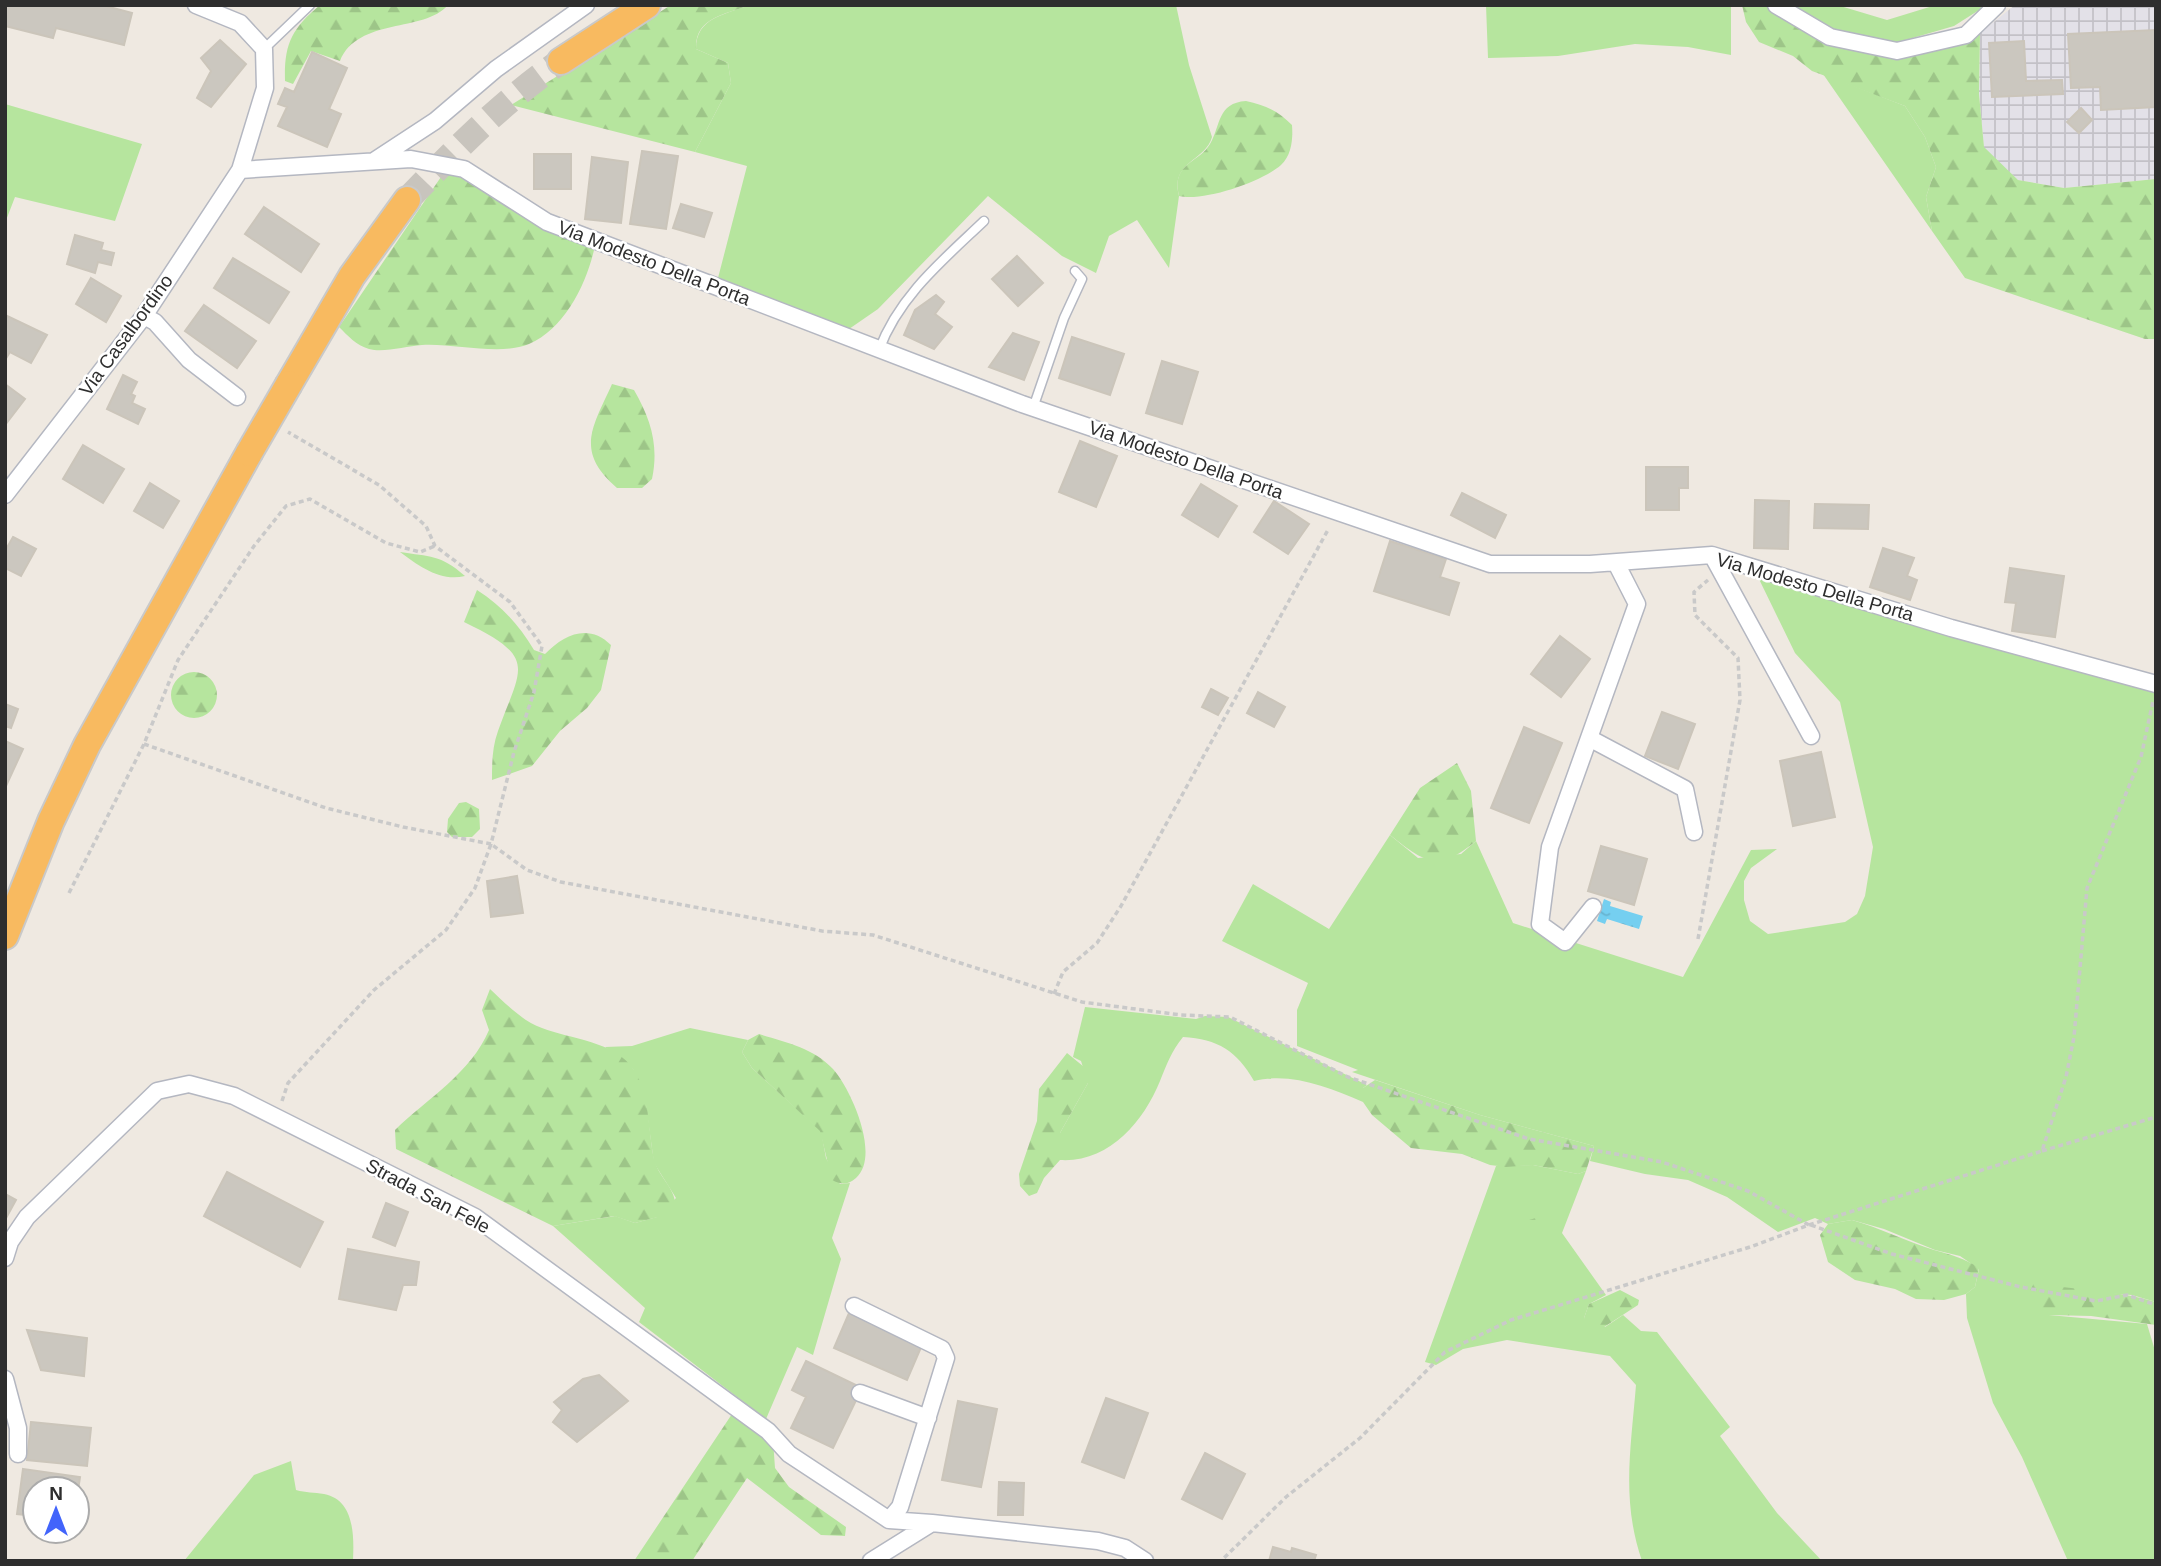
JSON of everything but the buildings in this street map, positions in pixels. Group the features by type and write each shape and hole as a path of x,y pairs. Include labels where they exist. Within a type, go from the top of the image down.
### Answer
{"highway":[{"path":"561,61 647,5"},
{"path":"5,936 51,821 87,746 249,453 352,276 407,200"}],"street":[{"path":"196,5 240,23 264,49"},
{"path":"373,162 435,121 496,69 586,5"},
{"path":"1776,5 1830,37 1897,51 1966,36 1997,5"},
{"name":"Via Casalbordino","path":"5,495 144,316 240,170 265,88 264,49"},
{"name":"Via Modesto Della Porta","path":"240,170 411,159 464,169 547,222 879,350 1033,408 1490,564 1716,562 1951,628 2155,690"},
{"path":"144,316 155,322 189,360 237,397"},
{"path":"1592,907 1565,942 1539,924 1550,847 1637,604 1616,562"},
{"path":"1716,562 1811,736"},
{"path":"1589,738 1685,789 1694,832"},
{"name":"Strada San Fele","path":"5,1258 10,1242 27,1217 157,1091 189,1084 234,1096 278,1121 475,1217 768,1431 789,1454 812,1471 889,1520 1037,1532 1097,1541 1125,1548 1145,1561"},
{"path":"854,1306 942,1349 946,1358 900,1507 889,1520"},
{"path":"5,1379 18,1428 18,1454"},
{"path":"860,1394 928,1418"},
{"path":"871,1561 932,1523"}],"lane":[{"path":"264,49 310,5"},
{"path":"879,350 888,326 901,305 933,269 984,221"},
{"path":"1033,408 1060,330 1082,279 1075,271"}],"path":[{"path":"278,1121 288,1083 374,990 446,930 475,888 491,844 514,752 534,692 542,646 510,602 435,547 426,526 379,485 280,427"},
{"path":"69,893 144,744 178,660 254,546 286,506 310,499 386,543 421,552 435,547"},
{"path":"1054,993 1063,972 1097,943 1121,906 1338,512"},
{"path":"1698,939 1740,700 1738,658 1695,615 1694,592 1716,562"},
{"path":"2042,1151 2066,1077 2074,1037 2087,888 2141,757 2155,690"},
{"path":"144,744 326,808 403,827 475,838 491,844 527,870 561,882 822,931 873,935 1082,1002 1181,1015 1230,1017 1348,1077 1529,1139 1662,1162 1748,1191 1809,1224 1892,1254 2021,1287 2096,1301 2127,1295 2156,1305"},
{"path":"1221,1561 1286,1497 1360,1438 1445,1352 1511,1320 1750,1247 1809,1224 2156,1116"}],"shaded area":[{"path":"2015,5 2156,5 2156,179 2064,188 2018,180 1984,148 1979,94 1980,33"}],"green space":[{"path":"320,5 448,5 437,14 424,19 376,31 361,38 349,47 340,61 311,51 293,84 285,81 286,57 291,38 302,22"},
{"path":"671,5 749,5 713,19 700,30 697,38 696,49 728,63 731,83 695,152 511,105"},
{"path":"749,5 1176,5 1189,65 1212,137 1203,152 1179,176 1179,196 1169,268 1137,220 1109,236 1096,273 1062,256 988,196 878,309 849,329 718,278 747,166 695,152 731,83 728,63 696,49 697,38 706,24"},
{"path":"1486,5 1731,5 1731,55 1688,47 1635,44 1558,56 1488,58"},
{"path":"1742,5 1769,5 1829,40 1900,55 1980,33 1979,94 1984,147 2018,180 2064,188 2156,179 2156,339 2145,339 1965,278 1932,231 1926,197 1936,167 1925,137 1905,106 1812,71 1793,56 1759,42 1746,22"},
{"path":"1790,5 1837,5 1887,20 1936,5 1987,5 1954,26 1892,44 1823,29"},
{"path":"1823,74 1905,106 1925,137 1936,167 1926,197 1932,231"},
{"path":"1246,101 1271,109 1292,125 1291,146 1285,161 1260,178 1232,189 1202,196 1179,196 1178,185 1182,170 1205,151 1225,110"},
{"path":"5,104 142,144 115,221 15,197 5,223"},
{"path":"445,171 470,180 552,233 594,250 579,291 572,305 553,328 542,337 518,347 491,349 422,345 381,350 364,347 339,327"},
{"path":"612,384 634,390 649,422 654,444 654,467 652,479 642,488 617,488 595,462 591,438"},
{"path":"400,552 441,560 465,576 438,575"},
{"path":"1758,577 2156,691 2156,1302 2132,1295 2089,1292 2049,1315 2147,1324 2156,1354 2156,1561 2068,1561 2022,1457 1993,1403 1967,1318 1966,1294 1975,1287 1979,1269 1960,1256 1935,1250 1884,1229 1852,1220 1828,1224 1815,1218 1778,1232 1727,1197 1688,1180 1645,1174 1590,1161 1594,1146 1480,1115 1352,1072 1358,1070 1297,1046 1297,1010 1308,983 1222,941 1253,884 1329,929 1390,835 1418,858 1461,854 1476,841 1513,923 1683,977 1751,850 1777,849 1751,868 1744,881 1744,900 1750,921 1768,934 1845,922 1857,914 1865,896 1873,847 1840,702 1795,653"},
{"path":"477,590 509,617 534,650 545,654 560,641 585,633 603,638 611,645 601,690 587,708 560,731 532,766 492,780 495,743 513,692 518,666 514,655 504,645 464,622"},
{"path":"194,672 210,679 217,695 210,711 194,718 178,711 171,695 178,679"},
{"path":"1457,763 1471,791 1476,841 1463,851 1441,860 1422,857 1390,835 1420,788"},
{"path":"466,802 479,809 480,829 472,837 452,837 447,832 448,819 459,803"},
{"path":"490,989 528,1021 604,1047 626,1060 643,1090 654,1159 673,1194 675,1207 658,1217 635,1223 614,1216 553,1226 396,1149 395,1130 448,1084 481,1045 489,1030 482,1010"},
{"path":"1085,1007 1196,1019 1205,1016 1228,1017 1367,1085 1363,1088 1363,1102 1309,1082 1282,1078 1254,1081 1241,1062 1225,1048 1206,1040 1183,1037 1172,1053 1153,1097 1134,1125 1122,1137 1093,1155 1060,1160 1060,1133 1088,1083 1081,1061 1073,1057"},
{"path":"690,1028 748,1040 742,1052 752,1068 821,1131 826,1158 840,1184 850,1183 832,1238 841,1259 813,1355 797,1347 766,1419 639,1322 645,1308 553,1226 615,1216 635,1223 657,1217 676,1198 654,1163 646,1105 633,1069 605,1047 632,1046"},
{"path":"759,1034 789,1043 817,1056 833,1069 848,1091 861,1123 865,1154 863,1168 850,1182 844,1184 832,1180 820,1131 752,1068 742,1052 748,1040"},
{"path":"1067,1053 1089,1071 1088,1083 1060,1133 1060,1160 1044,1178 1037,1193 1029,1196 1020,1186 1019,1174 1037,1121 1039,1089"},
{"path":"1375,1080 1480,1115 1594,1146 1586,1171 1578,1174 1533,1165 1490,1165 1462,1154 1411,1148 1372,1115 1363,1102 1363,1088"},
{"path":"1533,1165 1578,1174 1586,1171 1562,1233 1606,1295 1589,1304 1584,1318 1605,1327 1623,1315 1641,1331 1657,1332 1730,1427 1720,1436 1777,1513 1822,1561 1642,1561 1632,1517 1629,1474 1636,1385 1610,1356 1507,1340 1463,1349 1436,1365 1425,1362 1496,1166"},
{"path":"1539,1217 1544,1223 1540,1239 1527,1244 1519,1239 1517,1232 1522,1222"},
{"path":"1852,1220 1958,1257 1979,1268 1975,1287 1966,1294 1944,1300 1916,1299 1895,1289 1855,1280 1828,1262 1820,1235 1828,1224"},
{"path":"2034,1283 2156,1302 2156,1325 2091,1316 2049,1315 2024,1303"},
{"path":"1620,1290 1639,1300 1638,1305 1598,1331 1590,1330 1584,1318 1589,1304"},
{"path":"734,1411 773,1440 775,1468 789,1487 846,1527 845,1536 821,1535 747,1478 692,1561 634,1561"},
{"path":"291,1461 296,1490 334,1498 347,1512 352,1531 353,1561 184,1561 254,1475"}],"water":[{"path":"1604,899 1611,902 1610,906 1643,916 1639,929 1607,919 1605,924 1597,921"}],"tunnel":[{"path":"407,200 500,109 561,61"}]}
